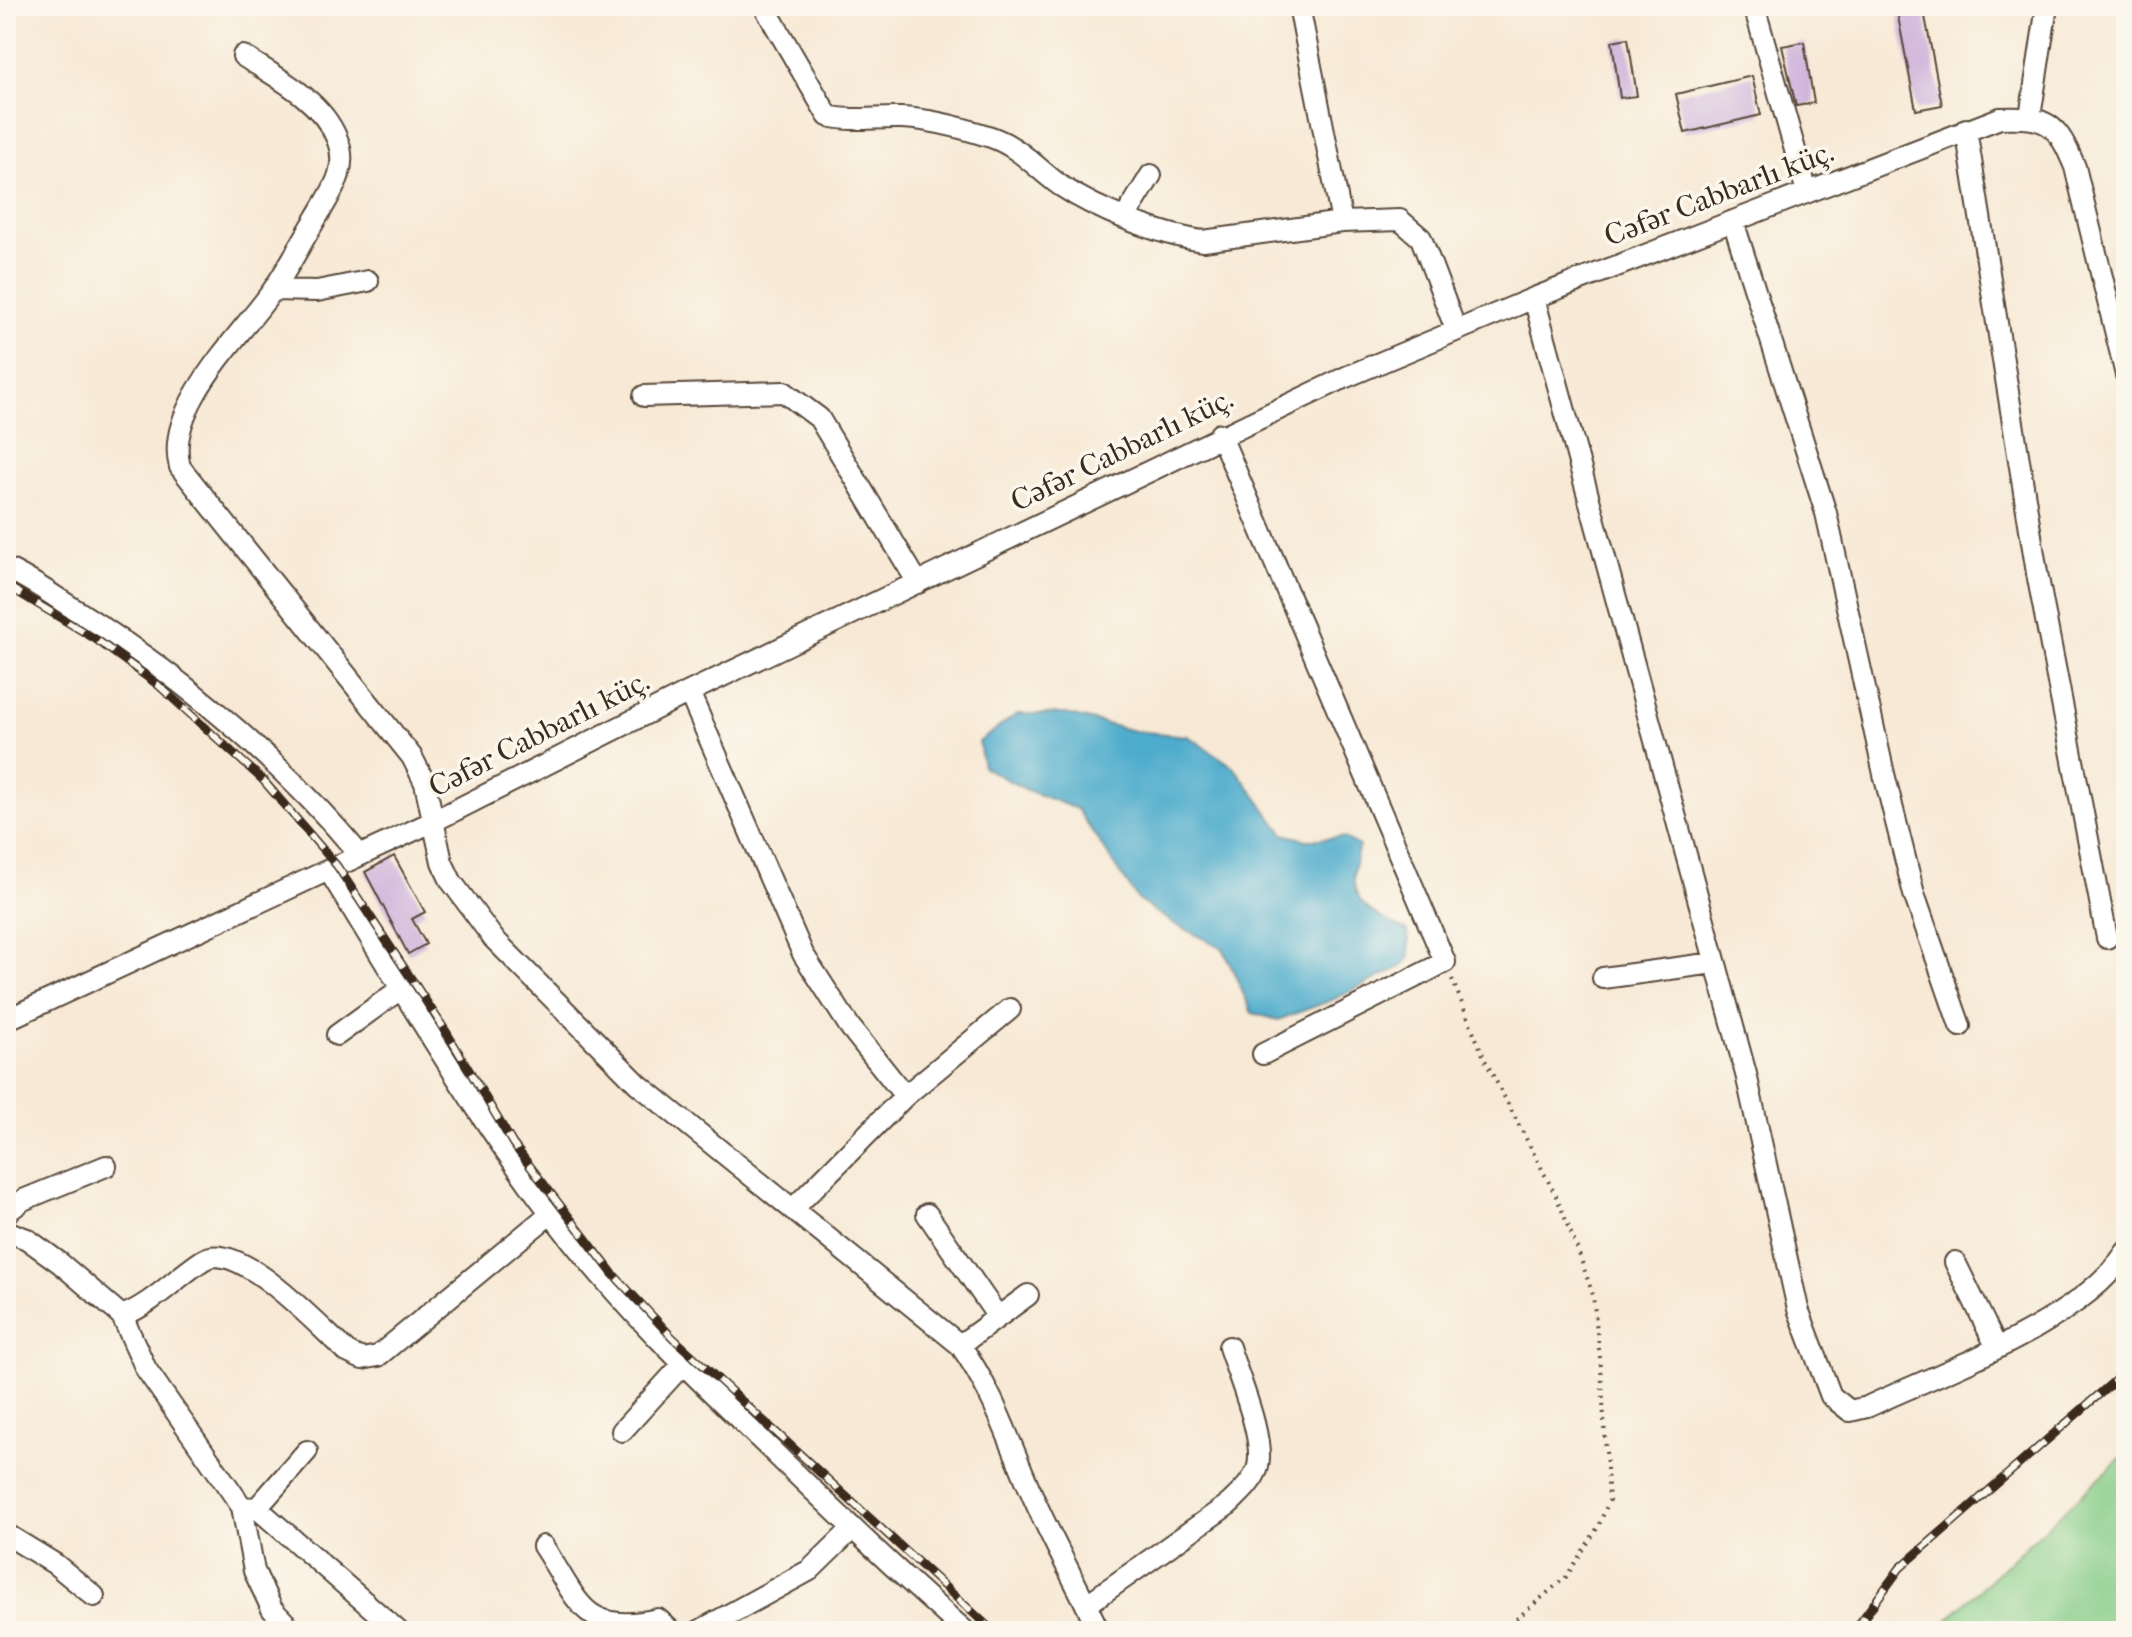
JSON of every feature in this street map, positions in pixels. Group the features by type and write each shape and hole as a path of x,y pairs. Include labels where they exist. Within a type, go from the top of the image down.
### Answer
{"street":[{"path":"764,6 828,116 842,119 905,118 993,138 1020,151 1059,185 1182,238 1203,241 1385,218 1411,226 1421,238 1456,330"},
{"path":"1299,6 1342,222"},
{"path":"1754,6 1807,192"},
{"path":"2047,6 2030,117 2047,122 2058,133 2075,167 2126,375"},
{"path":"243,56 289,85 324,115 338,139 342,159 338,181 274,290 207,377 181,422 175,450 180,467 412,757 425,783 442,862 451,881 493,938 638,1084 960,1345 988,1391 1035,1500 1099,1631"},
{"name":"Cəfər Cabbarlı küç.","path":"6,1020 434,821 689,692 1220,434 1534,298 1966,129 2000,118 2030,117"},
{"path":"1966,129 2037,573 2107,938"},
{"path":"1126,216 1151,175"},
{"path":"1733,221 1826,513 1907,864 1960,1026"},
{"path":"274,290 317,291 368,281"},
{"path":"1534,298 1758,1124 1798,1309 1831,1396 1850,1411 1867,1407 1996,1346 2072,1307 2096,1289 2126,1252"},
{"path":"644,396 784,392 819,418 918,583"},
{"path":"1220,434 1445,962 1263,1054"},
{"path":"6,568 128,643 180,684 287,775 360,855"},
{"path":"689,692 803,954 850,1027 905,1096"},
{"path":"329,871 402,988 551,1213 606,1282 683,1364 852,1529 965,1631"},
{"path":"1603,978 1714,963"},
{"path":"337,1035 402,988"},
{"path":"794,1208 905,1096 1010,1009"},
{"path":"6,1213 23,1200 106,1166"},
{"path":"122,1316 148,1305 206,1258 226,1256 250,1265 347,1352 362,1359 378,1356 551,1213"},
{"path":"927,1214 998,1317"},
{"path":"6,1231 27,1239 60,1263 122,1316 146,1369 249,1508 398,1631"},
{"path":"1955,1262 1996,1346"},
{"path":"960,1345 1028,1295"},
{"path":"1086,1605 1229,1504 1250,1484 1258,1468 1259,1446 1229,1347"},
{"path":"622,1431 683,1364"},
{"path":"249,1508 307,1451"},
{"path":"249,1508 254,1571 272,1609 293,1631"},
{"path":"699,1631 810,1570 852,1529"},
{"path":"6,1534 55,1564 94,1596"},
{"path":"543,1546 584,1608 600,1621 625,1626 658,1619 671,1631"}],"path":[{"path":"1445,962 1485,1060 1557,1198 1577,1248 1593,1295 1601,1367 1609,1501 1598,1527 1566,1577 1502,1631"}],"green space":[{"path":"2126,1453 2126,1631 1935,1631"}],"water":[{"path":"1017,714 1066,714 1134,731 1188,736 1234,767 1284,834 1307,840 1343,837 1359,846 1354,879 1360,900 1378,916 1408,931 1410,957 1403,966 1332,1000 1278,1020 1252,1013 1223,948 1176,925 1139,901 1077,809 1027,790 983,767 979,742"}],"building":[{"path":"1896,6 1923,6 1942,105 1916,110"},
{"path":"1628,38 1637,96 1620,98 1612,41"},
{"path":"1804,42 1814,103 1796,106 1782,46"},
{"path":"1752,76 1761,115 1685,133 1676,94"},
{"path":"394,856 425,912 412,919 426,944 408,954 365,872"}],"railway":[{"path":"6,585 97,640 157,684 263,780 337,866 447,1033 513,1144 613,1274 672,1337 993,1631"},
{"path":"1854,1631 1900,1568 2126,1371"}]}
